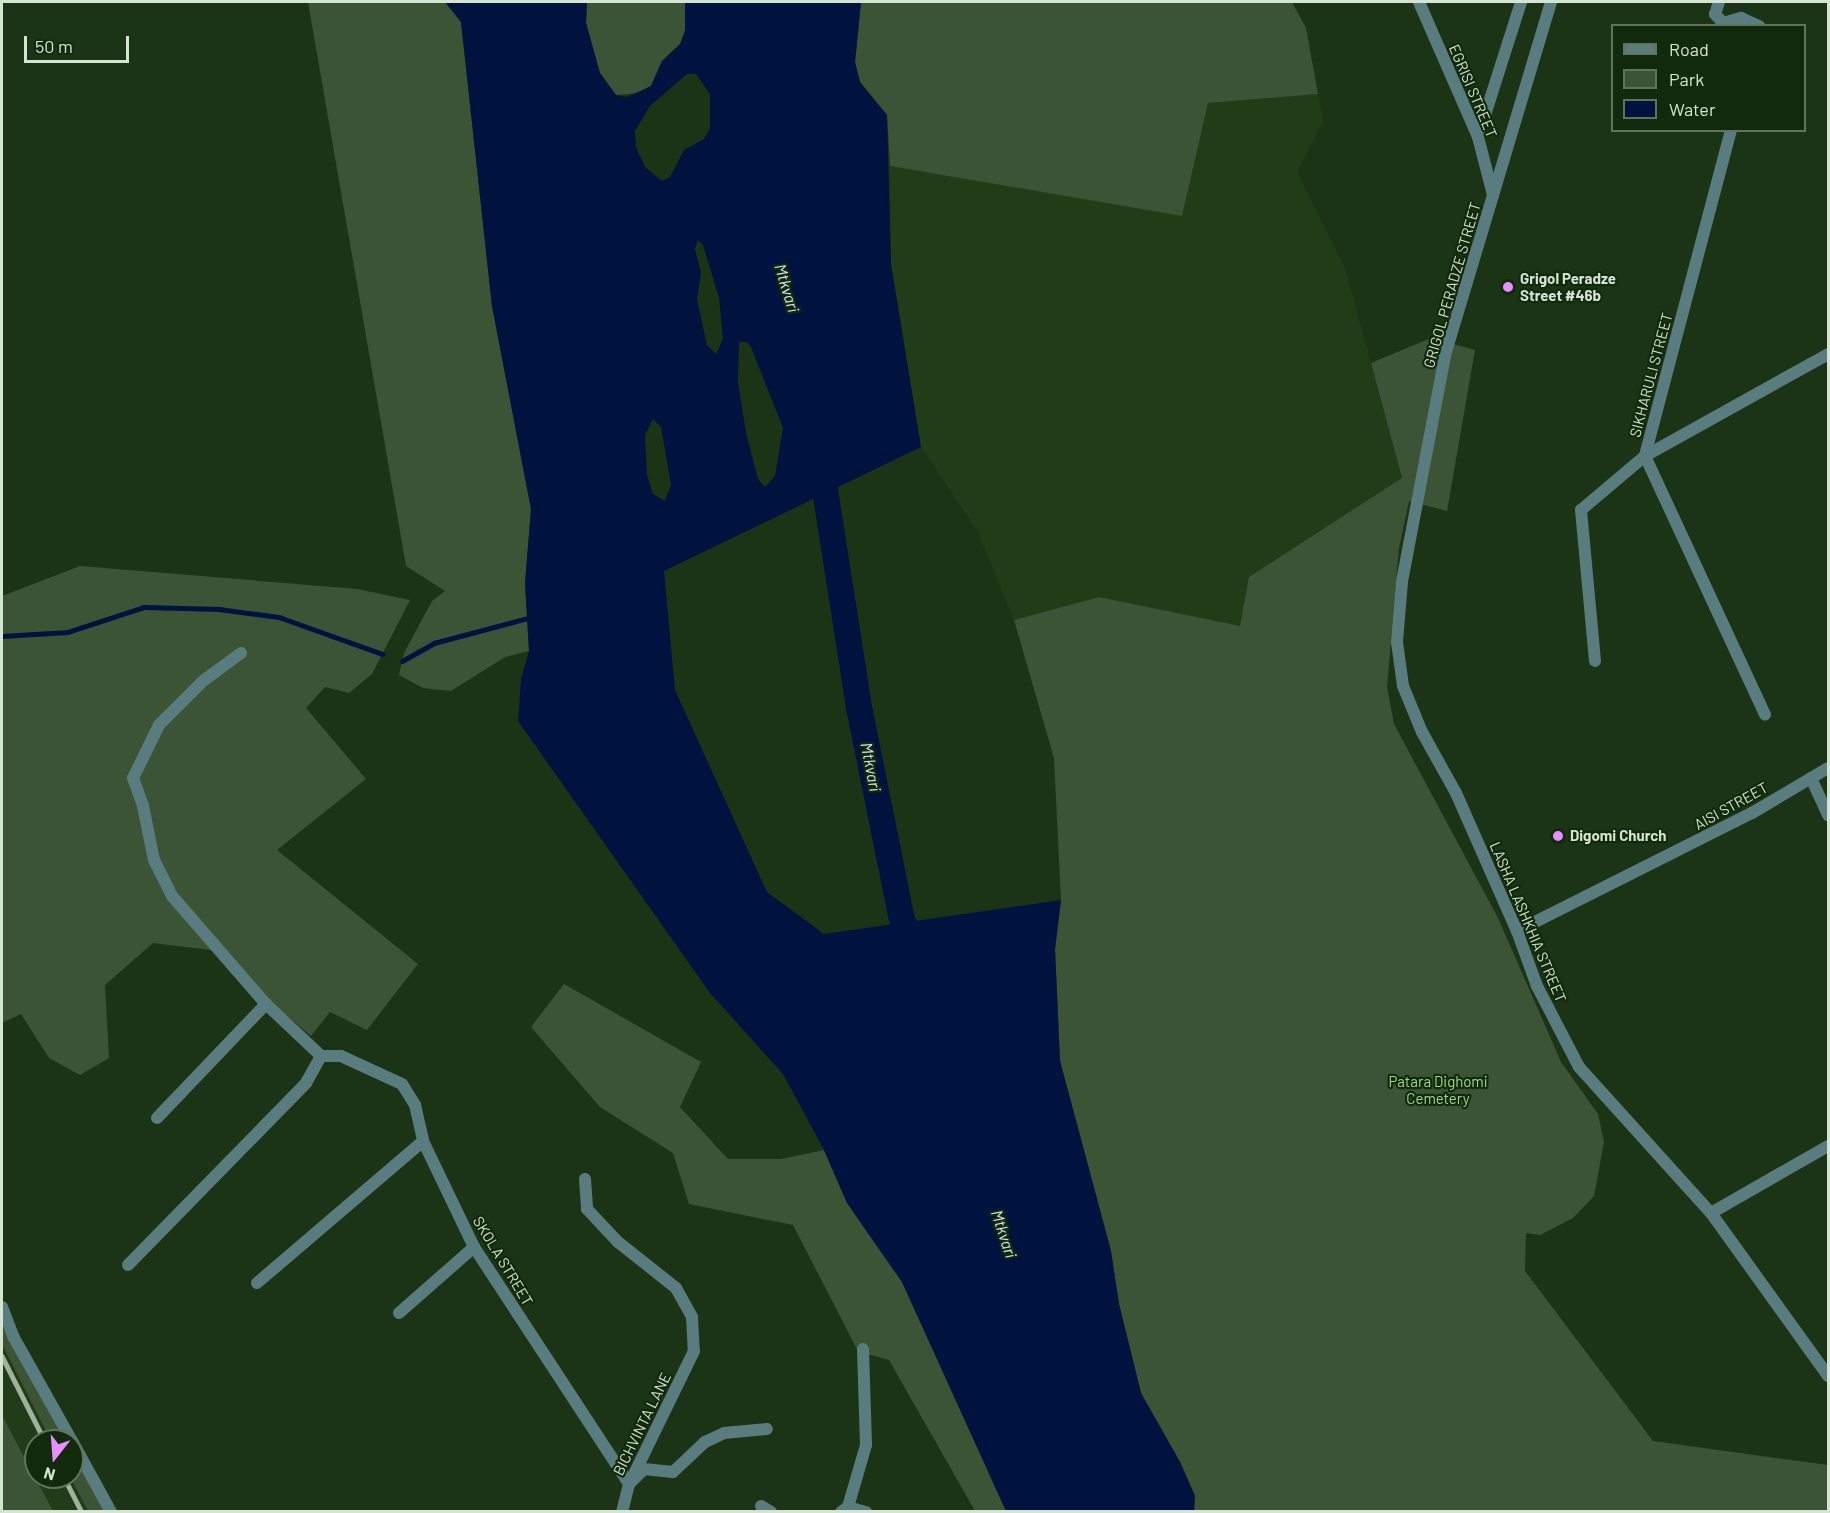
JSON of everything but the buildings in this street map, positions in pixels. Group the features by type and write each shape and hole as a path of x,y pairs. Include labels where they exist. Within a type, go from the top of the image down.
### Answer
{"street":[{"name":"EGRISI STREET","path":"1419,2 1478,137 1493,195"},
{"path":"1478,137 1521,2"},
{"name":"GRIGOL PERADZE STREET","path":"1402,582 1445,356 1551,2"},
{"path":"1719,2 1715,14 1723,23 1741,18 1754,24"},
{"name":"SIKHARULI STREET","path":"1730,132 1645,456 1765,714"},
{"path":"1595,661 1581,510 1645,456 1828,354"},
{"name":"LASHA LASHKHIA STREET","path":"1402,582 1397,642 1403,686 1422,732 1456,793 1517,931 1536,986 1579,1066 1712,1213 1828,1376"},
{"path":"128,1265 306,1083 321,1056 266,1004 172,897 154,860 133,778 159,724 203,681 241,653"},
{"name":"AISI STREET","path":"1517,931 1667,858 1828,768"},
{"path":"1811,778 1828,815"},
{"path":"157,1118 266,1004"},
{"name":"SKOLA STREET","path":"321,1056 341,1056 402,1084 415,1105 423,1141 474,1247 629,1484"},
{"path":"257,1283 423,1141"},
{"path":"1712,1213 1828,1146"},
{"name":"BICHVINTA LANE","path":"585,1179 587,1209 618,1242 676,1288 692,1317 694,1351 629,1484 622,1512"},
{"path":"399,1313 474,1247"},
{"path":"2,1308 13,1336 65,1429"},
{"path":"863,1349 866,1445 845,1509 866,1512"},
{"path":"629,1484 644,1469 674,1472 705,1442 724,1433 768,1429"},
{"path":"84,1463 111,1512"}],"shaded area":[{"path":"1318,94 1323,121 1297,172 1345,268 1402,478 1347,517 1240,627 1099,597 1014,620 977,530 921,447 891,264 890,166 1182,216 1208,103"},
{"path":"2,1344 45,1429 24,1429 24,1456 2,1415"},
{"path":"41,1489 76,1489 88,1511 53,1511"}],"green space":[{"path":"308,2 445,2 461,22 492,306 531,509 525,583 529,651 505,657 451,691 423,688 399,675 404,653 432,601 445,591 406,566"},
{"path":"587,2 685,2 685,31 680,44 662,61 651,86 640,93 616,95 600,73 586,23"},
{"path":"861,2 1292,2 1306,28 1318,94 1208,103 1182,216 890,166 887,115 860,82 855,62"},
{"name":"Patara Dighomi Cemetery","path":"1431,338 1475,350 1447,511 1409,501 1399,548 1387,687 1394,724 1498,918 1561,1062 1598,1114 1604,1142 1594,1196 1573,1218 1540,1235 1526,1233 1525,1271 1653,1441 1828,1465 1828,1511 1194,1511 1195,1496 1180,1462 1141,1393 1119,1304 1111,1251 1060,1061 1055,949 1061,900 1054,758 1014,620 1099,597 1240,626 1249,577 1402,478 1371,363"},
{"path":"80,566 357,589 410,600 372,674 349,693 325,687 306,708 366,779 277,850 418,964 367,1030 330,1012 311,1036 273,1004 227,952 153,943 105,985 109,1058 80,1075 49,1058 21,1014 2,1023 2,596"},
{"path":"564,984 701,1062 680,1107 728,1159 781,1159 824,1150 847,1203 902,1282 1006,1511 975,1511 889,1360 867,1354 869,1456 861,1445 860,1355 793,1225 689,1204 673,1153 600,1107 531,1027"},
{"path":"2,1320 60,1429 45,1429 2,1344"},
{"path":"2,1415 24,1457 24,1489 41,1489 53,1511 2,1511"},
{"path":"84,1474 104,1511 88,1511 76,1489 84,1489"}],"water":[{"path":"445,2 587,2 586,23 600,73 616,95 627,97 651,86 662,61 680,44 685,31 685,2 861,2 855,62 860,82 887,115 891,264 921,447 664,571 675,690 767,892 824,934 1061,900 1055,949 1060,1061 1111,1251 1119,1304 1141,1393 1180,1462 1195,1496 1194,1511 1006,1511 902,1282 847,1203 824,1150 783,1074 710,993 518,721 521,679 529,651 525,583 531,509 492,306 461,22","holes":["687,74 696,74 710,94 710,128 704,139 684,150 670,177 662,181 645,167 636,147 635,131 650,106","698,240 703,245 719,298 723,339 716,354 707,345 697,299 701,273 695,249","739,342 747,342 783,428 775,476 765,487 758,479 746,433 738,382","653,419 661,427 671,485 665,501 653,494 647,475 645,435"]}],"waterway":[{"name":"Mtkvari","path":"820,458 860,712 901,915 913,955"},
{"path":"2,636 68,632 144,607 219,609 279,617 383,654"},
{"path":"402,661 434,643 532,617"}],"railway":[{"path":"2,1356 39,1429"},
{"path":"70,1489 82,1512"}],"place":[{"name":"Grigol Peradze Street #46b","path":"1508,287"},
{"name":"Digomi Church","path":"1558,836"}]}
